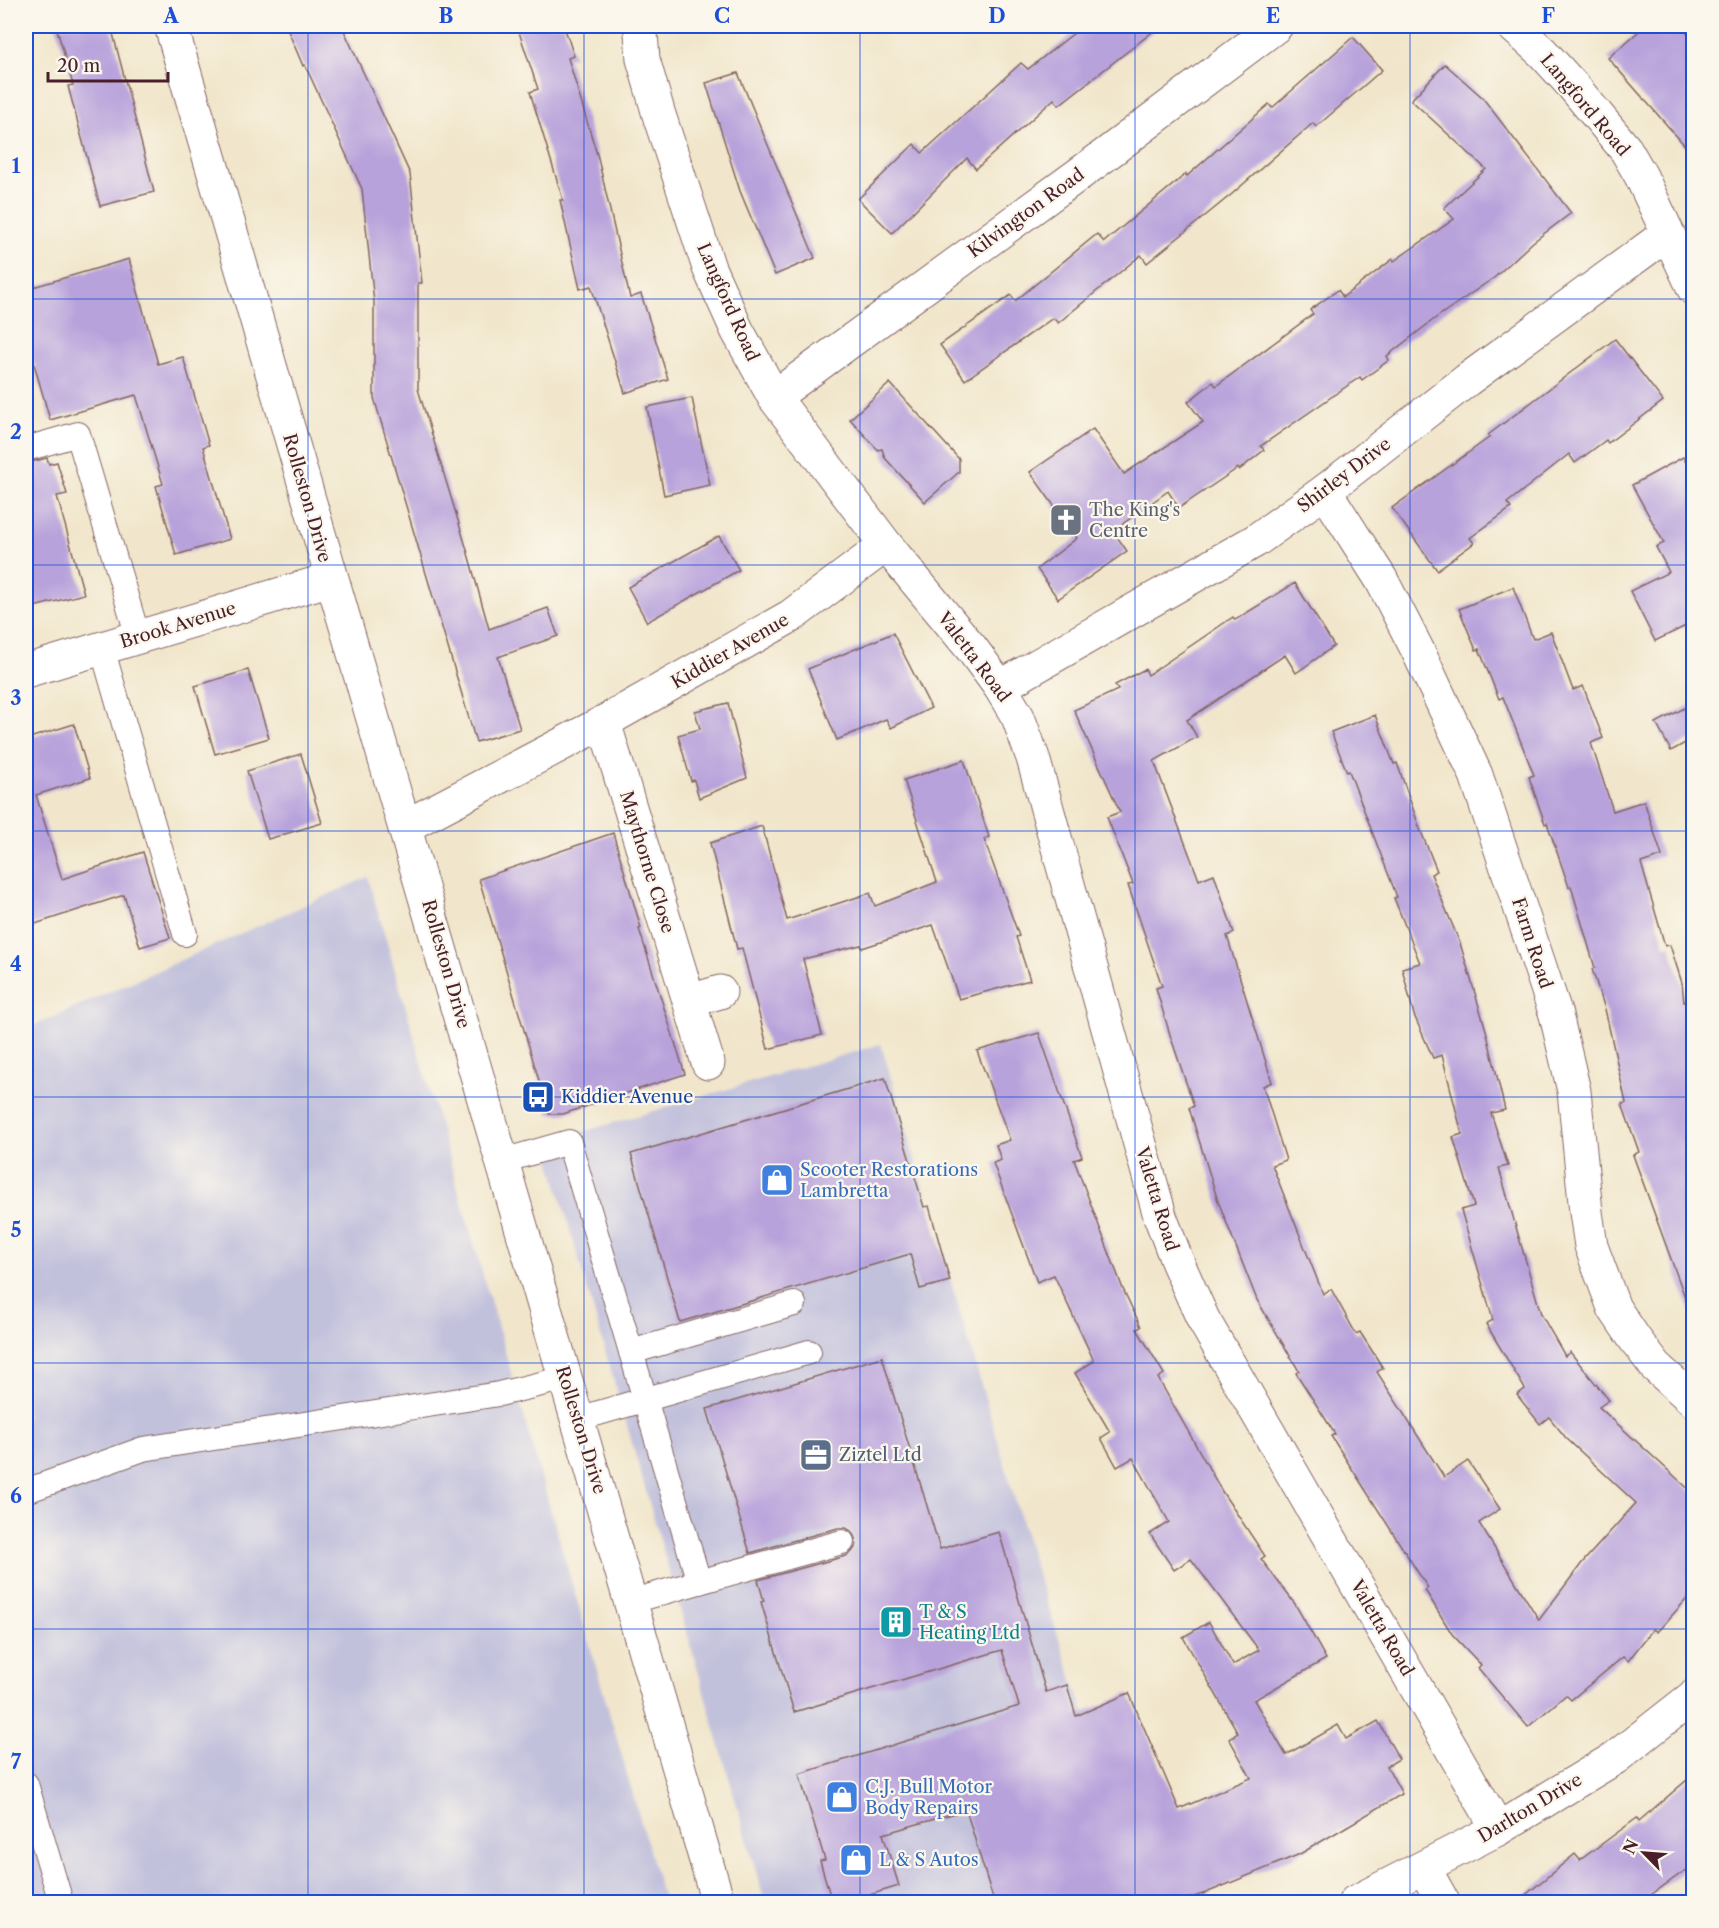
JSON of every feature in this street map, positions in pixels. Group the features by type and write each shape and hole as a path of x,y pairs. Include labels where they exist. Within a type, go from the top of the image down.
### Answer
{"street":[{"name":"Rolleston Drive","path":"171,26 331,579 406,826 502,1161 633,1601 718,1902"},
{"name":"Langford Road","path":"643,26 641,33 643,58 659,115 709,268 737,330 774,397 886,546"},
{"name":"Kilvington Road","path":"774,397 1097,161 1276,26"},
{"name":"Langford Road","path":"1513,26 1542,52 1573,86 1626,150 1641,176 1694,289"},
{"name":"Shirley Drive","path":"1000,687 1256,540 1324,491 1467,380 1667,234"},
{"name":"Farm Road","path":"1324,491 1381,579 1418,651 1476,775 1556,1015 1574,1091 1586,1212 1592,1246 1614,1308 1656,1367 1694,1401"},
{"name":"Valetta Road","path":"886,546 972,649 1000,687 1018,717 1034,758 1160,1216 1176,1261 1203,1319 1498,1829"},
{"name":"Kiddier Avenue","path":"406,826 604,722 791,616 886,546"},
{"name":"Brook Avenue","path":"26,671 331,579"},
{"name":"Maythorne Close","path":"604,722 705,997 708,1063"},
{"name":"Darlton Drive","path":"1354,1902 1498,1829 1615,1758 1694,1696"},
{"path":"1424,1868 1443,1902"}],"lane":[{"path":"26,449 78,434 138,637"},
{"path":"102,648 185,934"},
{"path":"502,1161 569,1142 699,1582"},
{"path":"631,1352 794,1304"},
{"path":"578,1419 809,1352"},
{"path":"26,1491 143,1449 499,1394 566,1378"},
{"path":"633,1601 842,1542"},
{"path":"26,1784 60,1902"}],"shaded area":[{"path":"368,877 664,1902 26,1902 26,1029"},
{"path":"881,1044 1037,1574 1149,1902 765,1902 545,1143"}],"building":[{"path":"56,26 111,26 154,192 100,206 68,86 73,85"},
{"path":"286,26 342,26 410,174 422,283 418,283 418,389 489,629 548,608 558,636 498,657 520,729 476,742 374,398 374,302 362,189"},
{"path":"517,26 564,26 574,56 568,58 598,158 630,298 641,294 668,379 625,393 591,286 580,289 560,200 563,200 530,92 538,89"},
{"path":"1083,26 1160,26 1059,105 1054,99 976,169 967,158 892,233 858,199 914,144 922,153 1021,63 1028,69"},
{"path":"1645,26 1681,26 1694,40 1694,156 1608,58"},
{"path":"1353,37 1382,70 1316,127 1313,123 1232,194 1147,263 1141,255 1058,323 1053,318 965,380 940,345 1011,295 1015,301 1097,234 1104,242 1186,174 1187,176 1269,104 1272,108"},
{"path":"1445,64 1482,97 1571,213 1533,242 1495,277 1437,317 1387,356 1389,360 1362,380 1360,377 1261,446 1264,450 1239,470 1238,468 1179,508 1168,491 1113,531 1127,551 1058,599 1037,569 1077,538 1030,472 1093,429 1124,474 1203,422 1188,402 1213,382 1216,386 1313,314 1310,310 1338,290 1343,297 1393,259 1394,261 1454,219 1444,208 1486,169 1411,100"},
{"path":"738,73 815,258 775,275 740,191 706,83"},
{"path":"129,259 158,364 183,357 209,445 203,447 230,539 176,555 156,486 163,484 136,395 50,420 26,336 26,289"},
{"path":"1615,339 1663,401 1608,443 1606,440 1575,463 1569,454 1507,503 1511,508 1470,538 1474,543 1437,570 1392,508 1490,437 1488,435"},
{"path":"890,383 959,459 959,472 925,502 885,458 882,449 878,450 850,419"},
{"path":"692,398 710,485 664,495 647,407"},
{"path":"1683,457 1694,476 1694,622 1655,641 1630,591 1669,572 1656,547 1664,543 1632,485"},
{"path":"47,458 49,464 57,462 67,494 57,496 84,594 26,609 26,463"},
{"path":"719,536 739,570 647,622 628,587"},
{"path":"1295,583 1334,646 1296,673 1285,655 1187,720 1197,737 1154,761 1199,880 1214,874 1234,933 1227,936 1272,1082 1263,1086 1286,1160 1272,1165 1323,1294 1331,1289 1356,1334 1360,1332 1383,1368 1377,1372 1444,1477 1468,1461 1500,1509 1479,1523 1539,1620 1582,1563 1636,1503 1566,1438 1549,1417 1540,1424 1517,1395 1525,1389 1486,1324 1493,1320 1461,1210 1474,1206 1453,1137 1462,1134 1442,1055 1433,1058 1414,1015 1402,968 1420,963 1394,898 1397,897 1349,771 1347,772 1331,732 1375,715 1394,764 1397,763 1437,871 1431,874 1460,943 1486,1030 1505,1110 1491,1113 1508,1166 1499,1168 1541,1314 1565,1356 1570,1352 1609,1400 1599,1407 1694,1494 1694,1591 1657,1632 1653,1629 1628,1661 1623,1657 1571,1700 1566,1695 1528,1727 1478,1668 1481,1665 1452,1634 1425,1590 1428,1588 1331,1436 1335,1434 1296,1373 1299,1371 1257,1300 1218,1201 1189,1108 1194,1106 1156,988 1162,986 1128,885 1133,884 1107,817 1120,812 1074,710 1118,690 1115,685 1145,669 1148,675 1233,617 1235,620"},
{"path":"1513,587 1533,639 1551,632 1573,690 1583,686 1603,738 1591,743 1613,811 1644,801 1662,856 1641,863 1665,946 1670,945 1682,983 1684,1002 1694,1000 1694,1310 1690,1311 1633,1155 1639,1152 1622,1104 1626,1103 1605,1009 1592,969 1595,968 1571,886 1569,887 1547,823 1545,824 1529,777 1534,775 1503,697 1499,699 1479,649 1476,650 1459,609"},
{"path":"893,633 931,708 891,728 886,719 837,740 808,669"},
{"path":"248,670 269,738 215,754 195,686"},
{"path":"728,703 747,778 699,798 694,780 691,781 678,735 700,729 695,711"},
{"path":"1694,703 1694,738 1671,751 1656,723"},
{"path":"74,724 90,778 36,795 62,879 143,852 170,938 140,947 124,895 26,927 26,739"},
{"path":"301,754 322,823 268,839 247,771"},
{"path":"964,760 989,837 984,839 1019,936 1016,937 1030,980 959,999 933,925 862,948 861,945 803,959 822,1035 768,1049 742,948 737,949 710,843 762,826 787,920 870,893 875,906 937,882 904,780"},
{"path":"613,833 641,928 639,929 685,1074 563,1114 549,1114 479,879"},
{"path":"1039,1033 1082,1157 1074,1160 1123,1289 1141,1327 1137,1329 1164,1374 1158,1378 1223,1493 1265,1556 1261,1559 1295,1604 1326,1659 1254,1700 1286,1755 1338,1725 1346,1739 1378,1721 1399,1759 1387,1766 1402,1794 1300,1854 1206,1893 1178,1902 994,1902 966,1810 883,1834 899,1886 846,1902 832,1902 820,1861 825,1860 799,1774 1019,1706 1002,1650 794,1712 761,1602 764,1601 758,1580 846,1556 856,1546 855,1538 846,1528 838,1528 750,1553 707,1409 882,1357 940,1549 999,1532 1046,1692 1067,1685 1076,1716 1129,1693 1179,1809 1251,1778 1229,1738 1238,1733 1183,1637 1209,1622 1233,1665 1259,1650 1191,1559 1174,1570 1150,1534 1169,1522 1133,1458 1117,1467 1101,1438 1110,1432 1075,1373 1094,1361 1054,1275 1037,1282 993,1163 1001,1160 996,1145 1010,1140 977,1051"},
{"name":"Scooter Restorations Lambretta","path":"885,1078 924,1207 929,1206 950,1281 920,1289 910,1254 680,1322 631,1154"},
{"path":"1694,1774 1694,1864 1641,1902 1517,1902 1575,1854 1580,1860 1637,1818 1639,1821"}],"place":[{"name":"The King's Centre","path":"1066,520"},
{"name":"Kiddier Avenue","path":"538,1097"},
{"name":"Scooter Restorations Lambretta","path":"777,1180"},
{"name":"Ziztel Ltd","path":"816,1455"},
{"name":"T & S Heating Ltd","path":"896,1622"},
{"name":"C.J. Bull Motor Body Repairs","path":"842,1797"},
{"name":"L & S Autos","path":"856,1860"}]}
